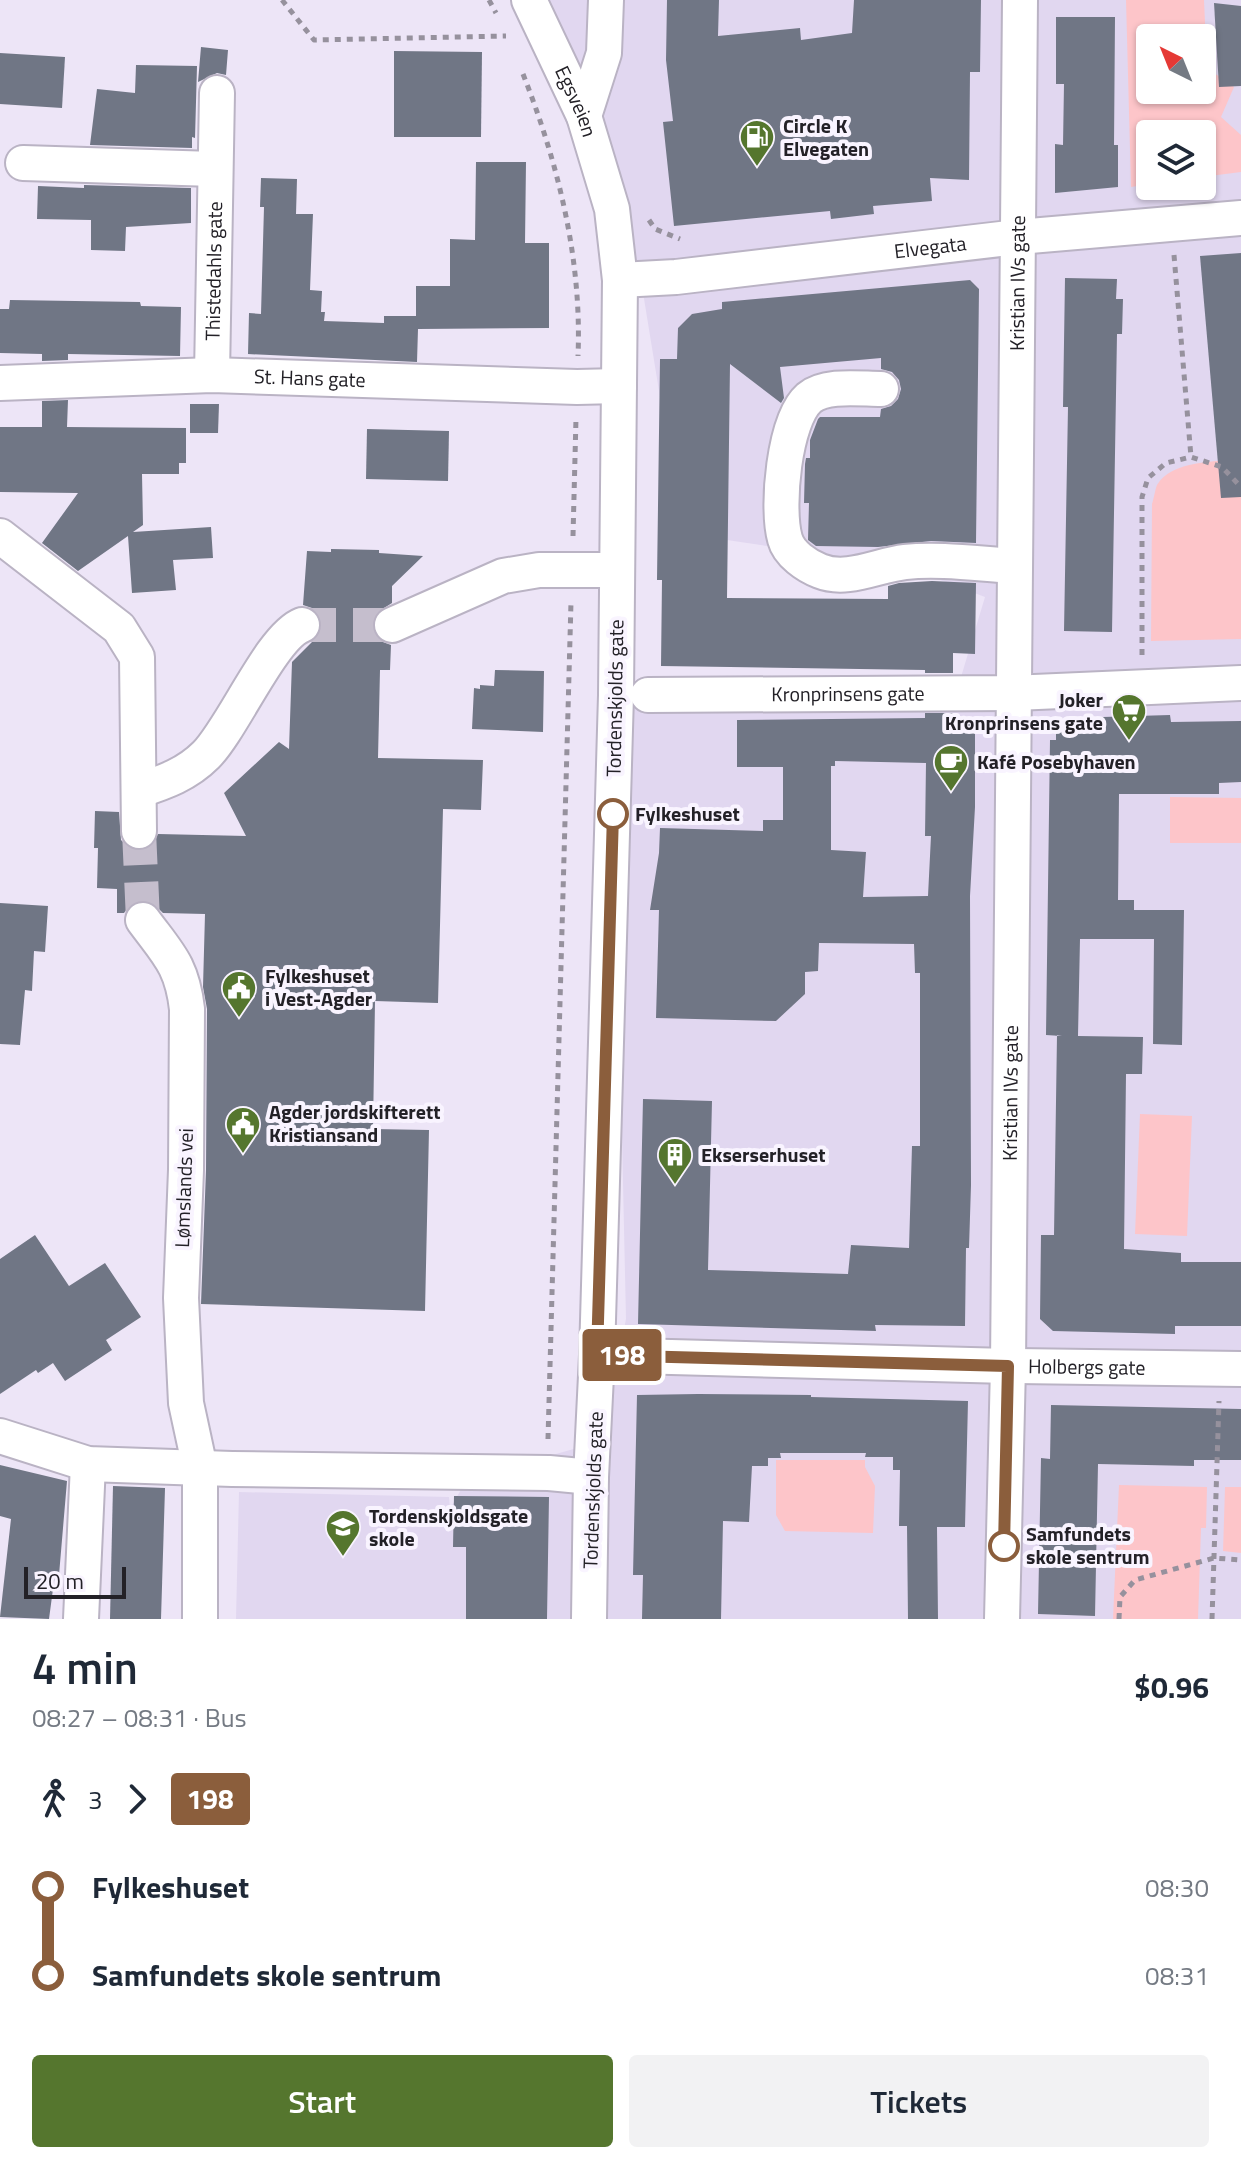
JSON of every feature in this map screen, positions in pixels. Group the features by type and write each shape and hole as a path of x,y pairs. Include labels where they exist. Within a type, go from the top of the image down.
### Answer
{"street":[{"name":"Egsveien","path":"529,0 584,116 612,209"},
{"path":"584,116 604,53 605,0"},
{"name":"Kristian IVs gate","path":"1002,1619 1008,1366 1020,0"},
{"name":"Thistedahls gate","path":"212,375 217,93"},
{"path":"23,163 214,169"},
{"name":"Tordenskjolds gate","path":"589,1619 616,695 620,280 612,209"},
{"name":"Elvegata","path":"620,280 676,277 1018,237 1241,218"},
{"name":"St. Hans gate","path":"0,383 212,375 619,386"},
{"path":"881,389 820,392 809,399 794,420 784,475 783,522 785,539 794,554 809,566 830,574 905,562 1015,566"},
{"path":"0,536 119,628 137,657 139,831"},
{"path":"392,625 440,606 494,578 539,570 616,570"},
{"path":"140,790 176,778 206,755 220,739 278,649 302,625"},
{"name":"Kronprinsens gate","path":"648,695 1013,693 1241,683"},
{"name":"Lømslands vei","path":"143,920 177,966 184,983 187,1009 181,1298 186,1403 200,1468 200,1619"},
{"name":"Holbergs gate","path":"597,1355 1008,1366 1230,1368"},
{"path":"0,1436 88,1464 549,1473 591,1477"},
{"path":"81,1619 88,1464"}],"path":[{"path":"282,0 314,40 506,36"},
{"path":"489,0 513,49"},
{"path":"519,64 545,134 568,223 577,285 577,387 557,1031 549,1439"},
{"path":"1172,224 1191,457"},
{"path":"1142,687 1142,497 1148,478 1166,463 1191,457 1222,467 1241,487"},
{"path":"1212,1619 1230,1368"},
{"path":"1119,1619 1120,1597 1135,1580 1214,1558 1241,1560"}],"shaded area":[{"path":"526,0 1241,0 1241,1619 236,1619 239,1492 449,1497 450,1509 467,1479 602,1441 626,1319 617,909 624,710 756,683 958,687 985,597 906,567 707,537 672,471 640,274 568,81"},
{"path":"1126,0 1204,0 1205,24 1136,24 1136,104 1216,104 1216,74 1234,87 1221,117 1241,135 1241,172 1216,175 1216,120 1136,120 1136,186 1131,187"},
{"path":"1241,459 1241,639 1151,641 1152,504 1157,485 1173,471 1184,467"},
{"path":"1170,797 1241,798 1241,843 1170,843"},
{"path":"1140,1114 1192,1116 1187,1236 1135,1234"},
{"path":"776,1460 865,1460 865,1467 875,1486 873,1533 785,1531 776,1515"},
{"path":"1119,1485 1207,1487 1206,1528 1201,1528 1198,1619 1113,1619"},
{"path":"1225,1487 1241,1487 1241,1553 1223,1551"}],"building":[{"path":"667,0 719,0 718,36 800,28 801,40 852,33 854,0 981,0 980,72 970,72 969,180 930,178 932,201 873,206 874,214 831,219 830,211 674,226 663,122 673,121 666,60"},
{"path":"1214,3 1241,6 1241,86 1219,87"},
{"path":"1056,17 1115,17 1114,145 1118,145 1118,187 1055,193 1055,144 1063,145 1064,84 1056,84"},
{"path":"201,47 228,50 226,75 217,73 198,82"},
{"path":"394,51 482,52 481,137 394,137"},
{"path":"0,53 65,57 62,108 0,104"},
{"path":"136,65 197,66 192,148 90,145 97,89 135,93"},
{"path":"476,162 526,162 525,243 549,243 549,328 418,329 417,362 248,354 249,313 261,314 264,207 260,207 261,178 297,179 296,214 313,214 310,290 322,291 324,321 384,323 384,316 416,316 416,286 450,286 450,239 475,240"},
{"path":"84,185 191,188 191,223 126,227 125,251 91,250 91,220 37,219 38,186 84,188"},
{"path":"1241,253 1241,497 1221,498 1200,256"},
{"path":"1065,278 1117,279 1116,299 1123,299 1122,334 1117,334 1112,632 1064,631 1068,407 1063,407"},
{"path":"970,280 979,289 976,543 931,541 878,547 816,546 808,540 809,503 804,503 806,458 810,458 810,440 818,419 880,417 881,409 891,406 898,399 901,389 899,380 892,372 881,369 881,358 780,367 784,398 781,403 730,364 727,598 888,599 888,586 899,583 976,583 975,654 953,653 953,673 661,666 662,580 657,580 660,359 677,359 678,328 692,314 722,309 722,302"},
{"path":"10,300 140,302 141,306 181,307 180,356 68,354 68,360 42,361 42,354 0,353 0,309 9,309"},
{"path":"68,400 67,427 186,428 186,463 179,463 179,474 142,474 143,525 133,532 211,527 213,558 173,560 176,590 132,593 128,536 78,571 42,543 78,493 0,492 0,427 42,427 42,401"},
{"path":"190,404 219,404 218,433 190,433"},
{"path":"367,429 449,431 448,481 366,479"},
{"path":"331,549 379,550 379,553 423,556 392,586 392,603 376,613 372,622 373,632 380,641 391,645 390,670 380,670 378,758 483,760 481,810 443,809 438,1003 375,1001 373,1129 429,1130 425,1311 201,1304 206,1170 205,914 163,913 152,902 141,900 130,905 124,913 117,913 117,889 97,888 95,811 119,812 121,840 138,851 150,848 158,834 246,836 224,793 279,742 289,749 292,662 319,635 322,625 318,613 303,605 307,551 331,552"},
{"path":"495,670 544,671 543,732 472,729 474,688 494,686"},
{"path":"925,713 953,713 952,721 975,721 975,807 970,896 971,1185 965,1326 875,1325 876,1331 638,1324 643,1099 712,1101 708,1270 848,1274 851,1245 909,1248 912,1146 920,1146 920,973 915,973 914,944 819,943 818,971 805,972 805,994 776,1021 656,1018 659,910 650,910 660,828 763,831 763,820 783,820 783,767 737,767 737,720 925,718","holes":["835,761 926,763 925,836 931,836 928,896 863,897 866,852 831,850 831,766 835,766"]},
{"path":"1170,715 1171,722 1241,721 1241,782 1219,783 1219,794 1119,794 1118,900 1134,900 1134,910 1184,910 1182,1045 1153,1044 1154,939 1080,939 1078,1036 1143,1037 1142,1074 1126,1074 1124,1249 1181,1253 1181,1262 1241,1262 1241,1326 1175,1326 1175,1334 1053,1331 1040,1319 1041,1235 1054,1235 1057,1036 1046,1035 1050,740 1056,740 1056,725 1103,725 1103,717"},
{"path":"0,903 48,906 45,952 34,951 32,991 25,990 20,1045 0,1044"},
{"path":"35,1235 69,1286 105,1263 141,1317 106,1340 112,1350 65,1381 53,1363 38,1373 36,1370 0,1394 0,1259"},
{"path":"637,1395 968,1401 965,1527 937,1527 938,1619 908,1619 907,1526 899,1526 900,1470 893,1470 893,1457 865,1457 866,1453 780,1453 781,1458 768,1458 768,1466 752,1466 749,1522 723,1521 721,1619 642,1619 643,1575 633,1575"},
{"path":"1051,1405 1241,1409 1241,1460 1194,1460 1194,1466 1098,1464 1095,1616 1038,1614 1041,1458 1050,1459"},
{"path":"0,1465 67,1481 59,1575 55,1574 49,1619 0,1617 11,1519 0,1516"},
{"path":"113,1486 165,1488 161,1619 110,1619"},
{"path":"454,1496 549,1497 547,1619 466,1619 466,1547 453,1547"}],"tunnel":[{"path":"302,625 392,625"},
{"path":"139,831 143,920"}],"bus line":[{"name":"198","path":"613,814 597,1355 1008,1366 1004,1546"}],"place":[{"name":"Circle K Elvegaten","path":"757,168"},
{"name":"Joker Kronprinsens gate","path":"1129,742"},
{"name":"Kafé Posebyhaven","path":"951,793"},
{"name":"Fylkeshuset","path":"613,814"},
{"name":"Fylkeshuset i Vest-Agder","path":"239,1019"},
{"name":"Agder jordskifterett Kristiansand","path":"243,1155"},
{"name":"Ekserserhuset","path":"675,1186"},
{"name":"Samfundets skole sentrum","path":"1004,1546"},
{"name":"Tordenskjoldsgate skole","path":"343,1558"}]}
